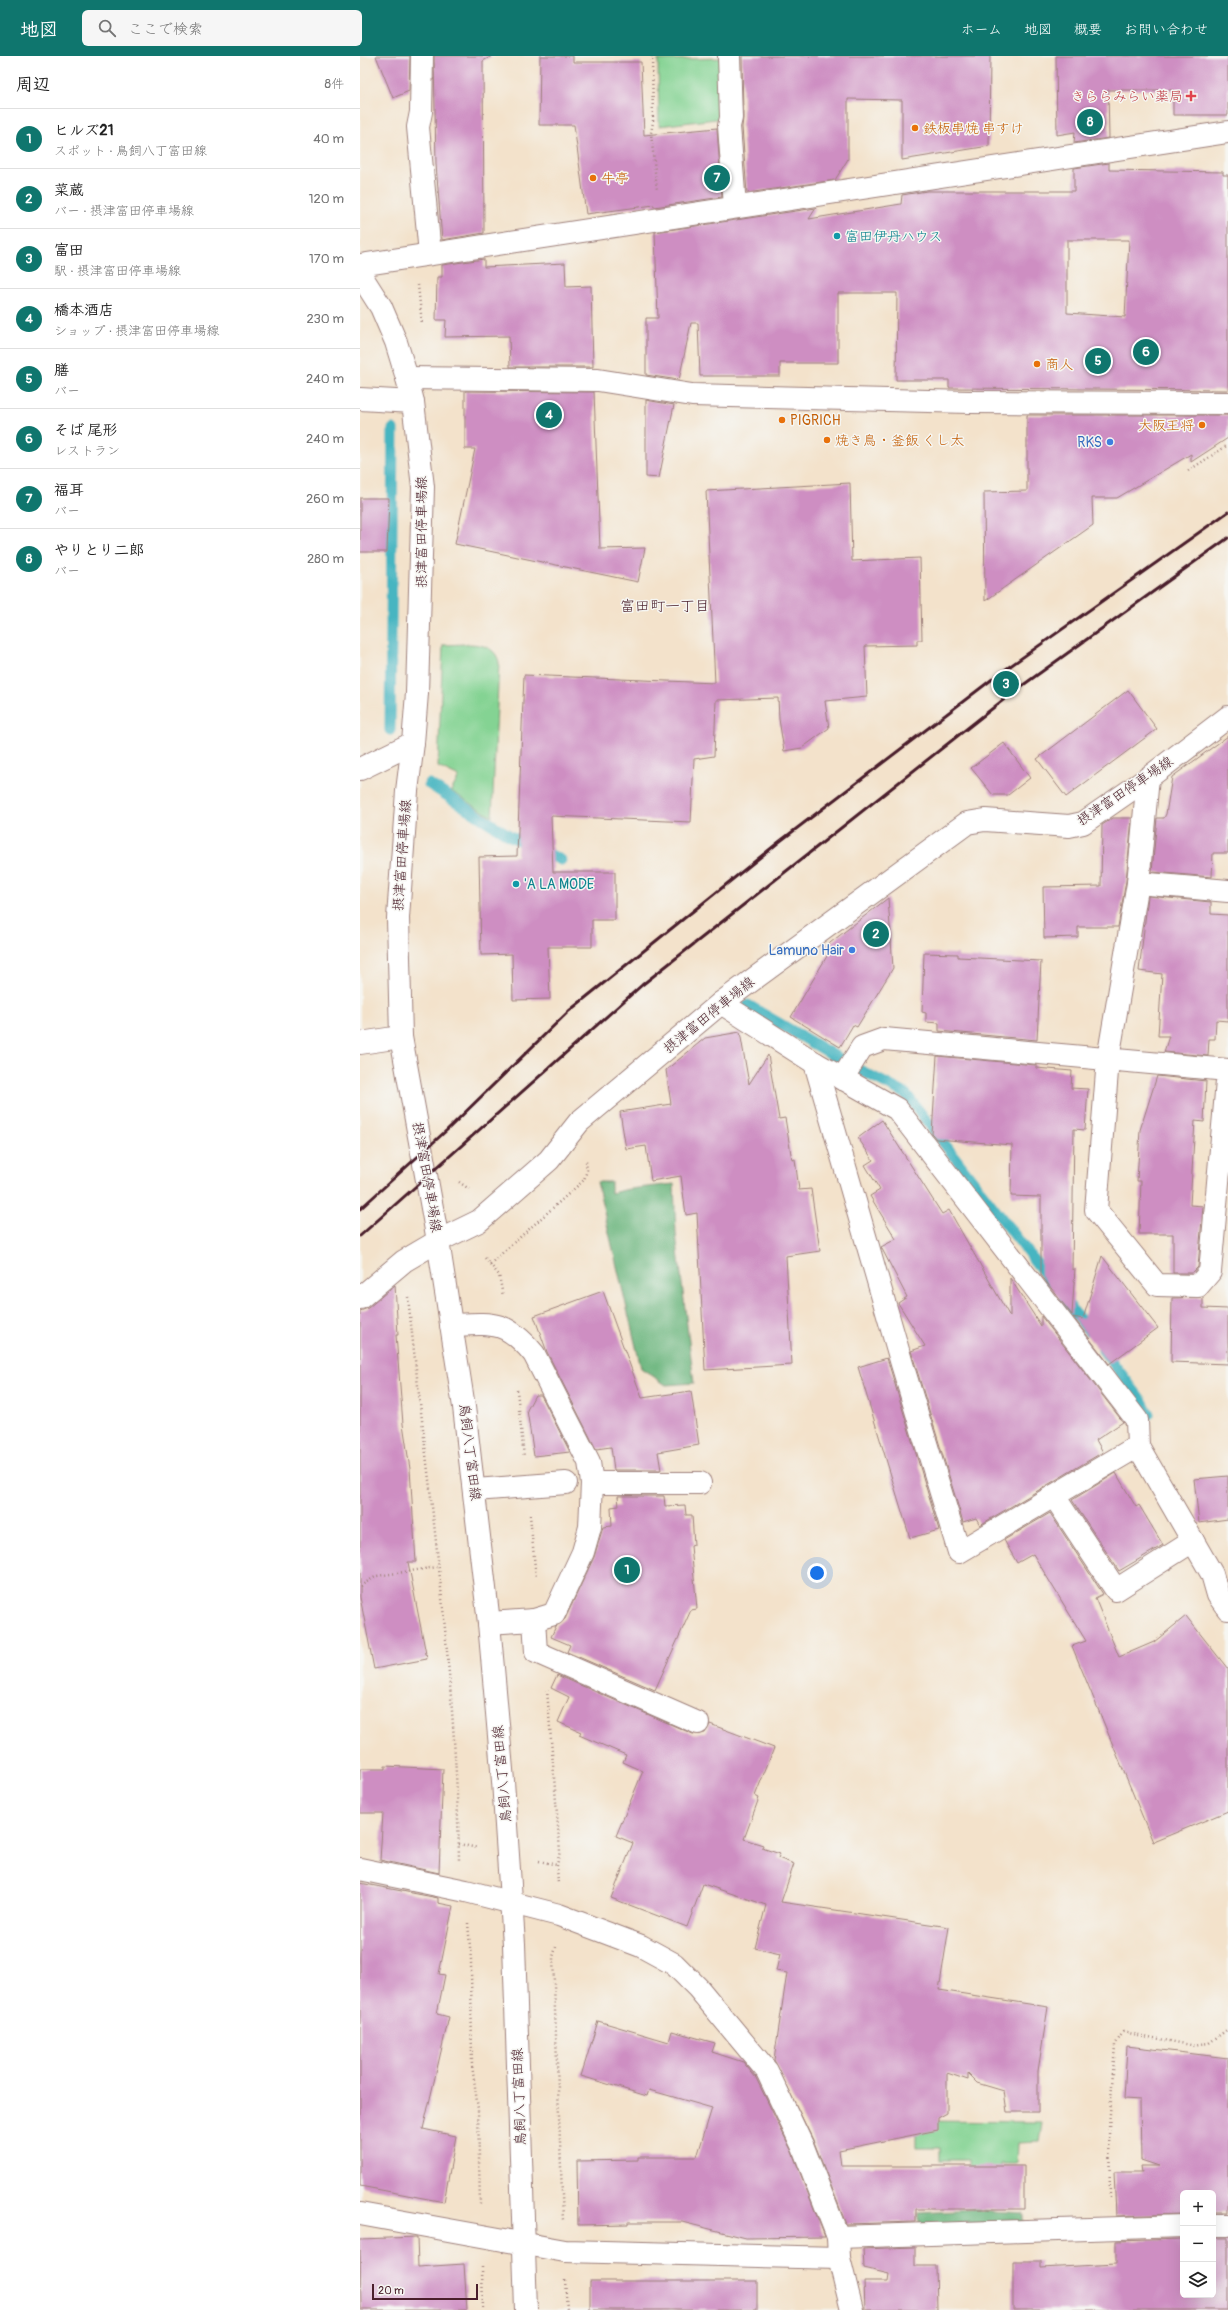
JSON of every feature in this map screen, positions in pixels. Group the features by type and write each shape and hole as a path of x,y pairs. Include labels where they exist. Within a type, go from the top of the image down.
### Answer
{"street":[{"path":"422,56 422,112 418,127 430,254"},
{"path":"729,56 731,118 729,126 735,207"},
{"path":"360,266 1228,132"},
{"name":"摂津富田停車場線","path":"360,274 381,307 396,342 413,402 423,487 421,596 413,743 406,791 398,918 401,1037 438,1241 479,1221 549,1160 580,1122 721,1003 967,823 985,820 1069,826 1079,825 1148,778 1228,717"},
{"path":"406,378 598,380 692,395 969,402 1228,403"},
{"path":"360,399 413,402"},
{"path":"360,769 413,743"},
{"path":"842,1079 862,1047 884,1039 1108,1059 1228,1070 1210,1272 1198,1286 1157,1285 1096,1210 1108,1059 1138,883 1148,778"},
{"path":"1138,883 1228,891"},
{"path":"721,1003 815,1063 897,1110 1136,1420 1138,1446 1212,1574 1218,1595 1228,1609"},
{"path":"360,1043 401,1037"},
{"path":"815,1063 902,1364 959,1552 1138,1446"},
{"path":"360,1298 404,1261 438,1241"},
{"name":"鳥飼八丁富田線","path":"438,1241 475,1490 489,1623 512,1904 526,2310"},
{"path":"451,1324 494,1324 506,1328 525,1344 534,1354 589,1462 592,1483 590,1527 583,1552 554,1614 534,1620 489,1623"},
{"path":"475,1490 566,1483"},
{"path":"592,1483 700,1483"},
{"path":"1054,1496 1116,1590 1193,1541"},
{"path":"534,1620 536,1652 698,1723"},
{"path":"360,1869 466,1891 559,1915 641,1946 674,1964 698,1988 767,2071 803,2147 839,2248 852,2310"},
{"path":"360,2214 564,2251 839,2248 1110,2229 1180,2226"},
{"path":"1216,2225 1228,2225"}],"path":[{"path":"652,56 653,122 650,133 661,219"},
{"path":"1188,471 1228,445"},
{"path":"457,1180 473,1192"},
{"path":"485,1258 499,1275 504,1302"},
{"path":"404,1261 437,1566 453,1737 459,1864"},
{"path":"360,1586 377,1576 437,1566"},
{"path":"459,1844 480,1849"},
{"path":"536,1860 557,1865"},
{"path":"467,1919 471,1958 472,2065 478,2109 483,2310"},
{"path":"558,1942 553,1957 566,2310"},
{"path":"1110,2229 1109,2127 1115,2045 1123,2032 1191,2045 1209,2043 1228,2029"}],"green space":[{"path":"722,58 724,118 659,126 658,60"},
{"path":"476,644 484,646 496,654 499,662 492,817 451,791 459,777 438,767 443,645"},
{"path":"597,1182 611,1182 611,1193 629,1189 674,1184 676,1234 694,1383 666,1385 641,1368"},
{"path":"916,2121 1042,2122 1039,2142 1018,2143 1017,2164 1001,2164 1001,2185 970,2181 969,2160 940,2160 940,2148 916,2148"},
{"path":"976,2210 1023,2213 1023,2225 918,2225 918,2213"}],"building":[{"path":"376,56 410,56 409,91 393,98"},
{"path":"434,56 492,56 483,61 484,233 442,240 436,164"},
{"path":"540,56 573,56 573,62 641,62 644,135 717,128 722,197 654,207 654,205 586,214 574,125 539,125"},
{"path":"742,56 990,56 989,146 902,160 902,100 848,99 848,159 835,180 747,193 742,127"},
{"path":"1056,56 1228,56 1228,115 1173,115 1173,90 1108,90 1109,138 1074,143 1075,132 1057,135"},
{"path":"1109,163 1109,170 1223,172 1223,175 1228,175 1228,390 949,388 949,380 896,380 897,293 838,293 838,363 780,363 780,376 700,376 698,323 691,323 679,380 646,375 646,318 658,318 655,232 816,208 809,219 901,204 902,195 927,191 1074,191 1074,168","holes":["1067,240 1129,240 1125,317 1067,313"]},
{"path":"484,259 484,267 565,263 566,287 591,286 593,367 510,367 509,336 445,337 446,320 436,320 437,277 442,277 442,265"},
{"path":"465,391 594,392 600,549 645,548 638,582 455,544 475,449 465,449"},
{"path":"646,400 674,405 659,478 646,477"},
{"path":"1027,415 1228,415 1228,438 1191,462 1191,454 1117,498 1092,498 1093,525 985,601 984,492 1027,491"},
{"path":"850,483 852,561 920,558 922,640 917,640 917,645 865,646 867,697 825,701 829,728 802,748 784,751 779,719 778,698 716,700 714,756 694,759 691,822 551,816 553,872 615,872 615,920 592,920 592,947 548,947 550,999 513,1000 512,954 481,955 479,857 517,856 524,675 715,683 706,491"},
{"path":"360,498 389,498 387,552 360,552"},
{"path":"1128,690 1157,729 1066,797 1037,759"},
{"path":"1228,736 1228,853 1213,853 1212,877 1152,872 1157,818 1164,818 1166,814 1172,777"},
{"path":"1004,743 1030,778 1008,795 993,795 971,768"},
{"path":"1113,818 1132,818 1126,881 1118,927 1078,927 1078,937 1044,938 1043,887 1101,886 1102,825"},
{"path":"1148,896 1211,902 1211,914 1228,915 1228,1021 1216,1020 1215,1039 1209,1039 1208,1056 1164,1052 1169,1036 1158,1036 1162,974 1139,971"},
{"path":"888,898 893,968 857,1027 853,1025 840,1047 791,1017 830,951 826,946"},
{"path":"924,953 958,954 958,957 1041,961 1037,1040 939,1031 939,1023 926,1022 926,1013 922,1012"},
{"path":"740,1032 749,1084 768,1055 779,1119 785,1118 792,1160 795,1159 799,1190 811,1189 820,1251 786,1256 792,1365 705,1370 697,1213 686,1215 681,1176 651,1181 646,1146 626,1149 620,1112 671,1104 666,1070 705,1038"},
{"path":"937,1056 1036,1065 1036,1068 1072,1071 1071,1088 1088,1089 1085,1130 1074,1129 1072,1270 1075,1268 1072,1315 1041,1275 1041,1197 1011,1196 1012,1145 936,1139 932,1134"},
{"path":"1157,1076 1206,1081 1204,1122 1195,1121 1190,1205 1203,1206 1198,1267 1192,1273 1173,1273 1173,1234 1139,1234 1141,1181 1137,1181 1140,1130"},
{"path":"882,1120 942,1214 949,1210 1010,1317 1010,1278 1041,1326 1041,1316 1123,1422 1096,1440 1103,1452 980,1525 976,1518 963,1522 911,1351 925,1346 898,1303 907,1297 881,1247 896,1239 870,1196 880,1190 865,1165 873,1160 858,1138"},
{"path":"1102,1256 1158,1328 1109,1364 1073,1317 1083,1319"},
{"path":"395,1285 398,1335 396,1335 403,1424 410,1469 416,1562 408,1562 427,1659 374,1669 360,1597 360,1311 368,1308"},
{"path":"603,1291 642,1398 691,1391 699,1445 658,1452 661,1470 614,1470 611,1447 596,1449 547,1352 534,1316"},
{"path":"1203,1297 1203,1308 1228,1309 1228,1364 1171,1362 1172,1298"},
{"path":"887,1358 939,1530 910,1538 858,1367"},
{"path":"535,1395 541,1395 570,1452 534,1456 527,1410"},
{"path":"1116,1473 1136,1507 1139,1505 1163,1545 1119,1571 1072,1500"},
{"path":"1228,1476 1228,1519 1199,1523 1194,1479"},
{"path":"618,1496 664,1496 665,1506 685,1505 686,1515 692,1515 694,1545 691,1546 697,1609 691,1610 655,1690 567,1652 570,1645 551,1637 556,1626 565,1619 594,1557 603,1527 612,1526 611,1507 619,1506"},
{"path":"1050,1513 1103,1594 1095,1598 1119,1657 1154,1642 1186,1616 1228,1669 1228,1811 1153,1842 1072,1646 1086,1641 1033,1554 1017,1563 1004,1540"},
{"path":"557,1675 693,1734 705,1733 710,1724 774,1748 755,1796 759,1798 744,1839 763,1845 762,1848 780,1854 778,1858 794,1864 781,1902 949,1927 939,1990 1048,2007 1038,2071 1038,2112 1007,2112 1004,2091 977,2083 968,2074 968,2080 947,2073 947,2113 938,2118 938,2130 839,2150 841,2166 1024,2166 1024,2209 916,2209 916,2222 846,2224 814,2142 774,2060 787,1973 776,1971 780,1954 755,1948 766,1905 703,1884 687,1927 611,1898 633,1843 616,1836 643,1771 623,1762 626,1755 579,1735 581,1732 558,1722 569,1697 551,1688"},
{"path":"385,1766 443,1769 439,1873 380,1860 383,1813 360,1813 360,1769 385,1769"},
{"path":"360,1883 438,1898 438,1903 453,1906 439,1974 445,1975 437,2014 449,2017 423,2129 456,2136 444,2202 360,2186"},
{"path":"598,2021 669,2042 672,2031 715,2043 712,2052 743,2062 756,2078 792,2152 825,2237 746,2238 682,2222 628,2222 628,2224 578,2225 577,2161 638,2160 638,2157 697,2157 712,2108 649,2090 647,2096 581,2076"},
{"path":"1127,2046 1228,2058 1228,2212 1216,2212 1216,2190 1180,2190 1180,2214 1116,2216 1114,2172 1142,2172 1141,2166 1159,2166 1141,2160 1140,2100 1124,2099"},
{"path":"417,2237 418,2267 464,2264 467,2310 361,2310 360,2239"},
{"path":"1216,2238 1228,2238 1228,2310 1013,2310 1013,2261 1041,2261 1041,2268 1116,2264 1116,2241 1180,2239 1180,2298 1216,2298"},
{"path":"915,2247 915,2266 936,2266 937,2310 865,2310 864,2281 888,2281 889,2274 864,2268 863,2249"},
{"path":"590,2281 757,2281 757,2310 590,2310"}],"waterway":[{"path":"390,730 393,429"},
{"path":"429,784 510,836 561,860"},
{"path":"748,1005 840,1059"},
{"path":"862,1071 906,1094 1050,1281"},
{"path":"1064,1299 1088,1330"},
{"path":"1103,1350 1142,1401 1149,1414"}],"railway":[{"path":"360,1209 447,1130 569,1011 779,842 999,674 1228,512"},
{"path":"360,1236 642,985 1012,693 1228,538"}],"place":[{"name":"きららみらい薬局","path":"1191,96"},
{"name":"やりとり二郎","path":"1090,122"},
{"name":"鉄板串焼 串すけ","path":"915,128"},
{"name":"牛亭","path":"593,178"},
{"name":"福耳","path":"717,178"},
{"name":"富田伊丹ハウス","path":"837,236"},
{"name":"そば 尾形","path":"1146,352"},
{"name":"膳","path":"1098,361"},
{"name":"商人","path":"1037,364"},
{"name":"橋本酒店","path":"549,415"},
{"name":"PIGRICH","path":"782,420"},
{"name":"大阪王将","path":"1202,425"},
{"name":"焼き鳥・釜飯 くし太","path":"827,440"},
{"name":"RKS","path":"1110,442"},
{"name":"富田","path":"1006,684"},
{"name":"'A LA MODE","path":"516,884"},
{"name":"菜蔵","path":"876,934"},
{"name":"Lamuno Hair","path":"852,950"},
{"name":"ヒルズ21","path":"627,1570"}],"district":[{"name":"富田町一丁目","path":"665,606"}]}
